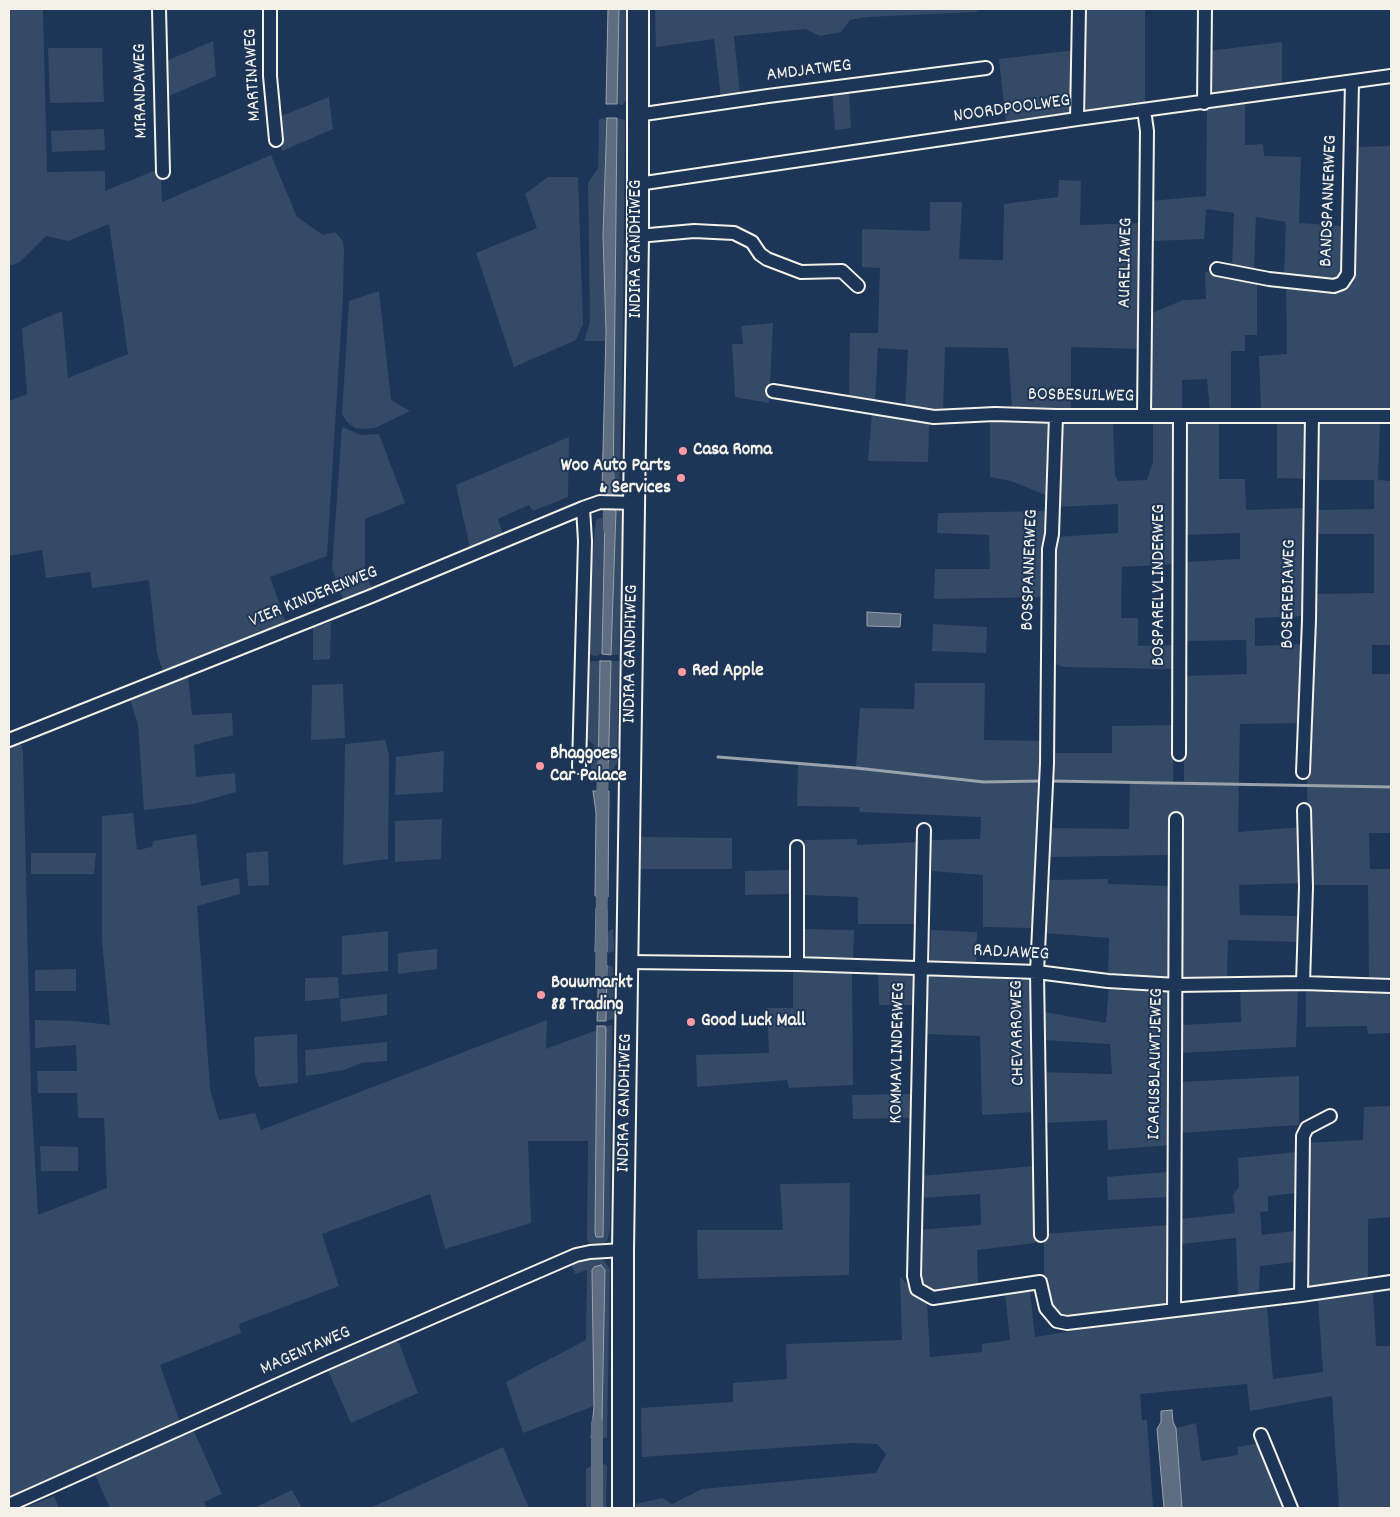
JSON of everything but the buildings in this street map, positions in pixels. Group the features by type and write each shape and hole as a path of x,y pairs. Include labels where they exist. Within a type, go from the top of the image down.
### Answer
{"main road":[{"name":"INDIRA GANDHIWEG","path":"623,1508 628,962 628,503 638,236 638,9"}],"street":[{"name":"MIRANDAWEG","path":"159,9 163,172"},
{"name":"MARTINAWEG","path":"270,9 270,76 276,140"},
{"path":"1077,119 1079,9"},
{"path":"1204,103 1205,9"},
{"name":"AMDJATWEG","path":"637,115 778,94 986,68"},
{"name":"NOORDPOOLWEG","path":"638,184 1077,119 1391,76"},
{"name":"BANDSPANNERWEG","path":"1216,268 1269,279 1334,286 1342,283 1348,274 1352,82"},
{"name":"AURELIAWEG","path":"1144,110 1147,131 1144,416"},
{"path":"638,236 694,231 734,233 752,242 760,254 767,259 801,272 842,271 858,286"},
{"name":"BOSBESUILWEG","path":"773,392 934,417 995,414 1056,416 1391,416"},
{"name":"BOSSPANNERWEG","path":"1045,801 1049,549 1052,534 1056,416"},
{"name":"BOSPARELVLINDERWEG","path":"1179,754 1180,416"},
{"name":"BOSEREBIAWEG","path":"1303,772 1309,620 1312,416"},
{"name":"VIER KINDERENWEG","path":"9,740 378,593 584,508 600,502 628,503"},
{"path":"579,767 585,541 584,508"},
{"name":"CHEVARROWEG","path":"1041,1235 1037,972 1045,801"},
{"path":"1303,983 1306,887 1304,810"},
{"name":"ICARUSBLAUWTJEWEG","path":"1174,1310 1177,985 1176,819"},
{"name":"KOMMAVLINDERWEG","path":"924,830 914,1276 917,1289 934,1298 1040,1282 1046,1308 1057,1321 1068,1323 1174,1310"},
{"path":"797,847 797,964"},
{"name":"RADJAWEG","path":"628,962 797,964 1037,972 1108,981 1177,985 1303,983 1391,986"},
{"path":"1302,1295 1303,1136 1307,1128 1330,1116"},
{"name":"MAGENTAWEG","path":"9,1505 568,1258 590,1252 624,1250"},
{"path":"1174,1310 1302,1295 1391,1282"},
{"path":"1261,1435 1291,1508"}],"shaded area":[{"path":"9,9 43,9 47,172 105,171 105,191 161,168 162,202 271,155 297,217 323,235 335,232 343,241 343,297 327,556 270,577 286,623 163,671 157,653 149,580 92,588 90,572 46,578 42,550 9,556 9,401 27,394 22,328 62,311 68,378 128,354 109,224 68,241 46,236 20,262 9,266"},
{"path":"608,9 619,9 617,104 606,104"},
{"path":"619,9 627,9 626,100 623,105 617,104"},
{"path":"655,9 982,9 976,12 867,17 850,20 841,32 820,36 805,29 734,36 740,95 721,98 714,39 656,47"},
{"path":"1082,9 1145,9 1145,104 1087,112 1081,110"},
{"path":"213,41 216,76 164,98 164,62"},
{"path":"1282,42 1282,86 1209,93 1208,51"},
{"path":"48,48 102,48 104,102 50,103"},
{"path":"1075,50 1071,114 1006,124 999,59"},
{"path":"849,88 851,128 835,130 832,90"},
{"path":"329,97 333,129 282,151 279,117"},
{"path":"1245,104 1245,145 1263,144 1264,156 1301,157 1299,223 1343,226 1343,270 1336,279 1284,274 1286,222 1256,217 1254,271 1232,267 1234,213 1206,209 1204,239 1151,241 1150,201 1206,196 1207,108"},
{"path":"607,118 603,235 606,341 584,341 590,321 588,183 598,168 599,119"},
{"path":"607,118 617,118 613,494 603,493 602,488 606,332 603,235"},
{"path":"617,118 625,120 622,405 619,493 617,495 613,494"},
{"path":"104,129 105,150 52,152 51,131"},
{"path":"1391,146 1391,410 1261,410 1259,356 1287,354 1286,285 1342,289 1349,284 1353,276 1356,147"},
{"path":"548,177 578,177 583,324 576,340 514,367 476,253 537,228 525,194"},
{"path":"1059,180 1081,181 1080,225 1141,223 1139,349 1071,347 1071,409 1012,408 1008,348 945,347 943,412 932,413 905,408 908,350 878,348 875,402 849,397 850,333 878,333 880,268 862,267 862,229 930,231 930,202 962,202 959,259 1003,260 1004,204 1058,197"},
{"path":"1205,272 1257,282 1257,335 1245,335 1245,351 1231,351 1231,411 1210,411 1207,379 1182,380 1182,411 1151,407 1149,400 1150,314 1183,300 1206,299"},
{"path":"379,291 391,400 410,411 375,428 355,428 347,422 342,414 349,301"},
{"path":"773,323 769,403 735,397 732,344 743,344 741,326"},
{"path":"872,412 929,423 928,462 868,461"},
{"path":"990,419 1052,421 1048,496 1011,481 990,477"},
{"path":"1065,419 1113,422 1115,475 1118,481 1147,480 1153,462 1153,421 1176,421 1175,564 1122,567 1121,618 1138,618 1138,646 1175,645 1175,669 1064,667 1052,663 1055,537 1118,533 1118,504 1057,507 1061,422"},
{"path":"1305,421 1308,425 1306,479 1277,478 1277,422"},
{"path":"1185,422 1219,422 1219,479 1245,479 1246,510 1306,508 1304,616 1255,618 1255,646 1304,644 1301,723 1240,724 1238,832 1302,827 1303,883 1239,885 1240,915 1301,916 1300,942 1228,940 1227,980 1180,980 1181,814 1173,814 1173,855 1047,857 1048,828 1129,829 1130,783 1052,781 1055,753 1112,753 1112,726 1174,725 1173,783 1184,783 1184,676 1247,674 1246,640 1184,641 1183,562 1240,559 1240,533 1185,535"},
{"path":"1323,422 1380,422 1378,480 1391,481 1391,645 1372,645 1372,674 1391,674 1391,833 1369,833 1370,869 1391,869 1391,982 1369,982 1368,885 1310,885 1307,785 1312,594 1374,593 1374,534 1313,534 1314,510 1374,509 1374,480 1316,480 1318,425"},
{"path":"342,427 361,435 379,434 405,503 365,519 365,569 371,587 343,599 332,568"},
{"path":"569,437 568,497 533,511 529,505 498,519 503,535 470,548 456,485"},
{"path":"605,511 616,511 611,655 602,654 605,519 603,514"},
{"path":"616,511 622,511 624,515 619,655 611,655"},
{"path":"1048,511 1044,545 1044,597 934,599 935,569 990,569 989,535 937,533 938,513"},
{"path":"603,517 605,519 602,654 596,656 585,654 596,520"},
{"path":"867,612 901,614 900,627 867,626"},
{"path":"331,622 330,659 313,660 313,628"},
{"path":"933,624 987,627 986,653 932,651"},
{"path":"600,661 598,780 595,781 590,777 594,745 589,741 584,727 586,664"},
{"path":"600,661 611,661 608,780 598,780"},
{"path":"611,661 619,661 617,765 615,765 614,777 608,780"},
{"path":"188,676 192,715 232,713 233,735 194,745 196,777 235,773 236,792 194,804 144,810 138,725 130,699"},
{"path":"915,683 985,683 984,740 1041,741 1032,928 983,927 983,875 932,871 932,840 980,839 981,817 860,812 859,807 797,806 798,763 856,767 860,708 914,709"},
{"path":"343,684 345,738 311,740 312,685"},
{"path":"385,740 389,755 388,859 343,865 345,744"},
{"path":"20,742 23,751 31,1092 38,1215 107,1188 104,1118 78,1118 77,1093 38,1093 37,1071 77,1071 76,1045 35,1048 35,1020 75,1021 110,1025 102,942 102,816 133,813 137,850 152,847 153,841 196,834 201,886 239,878 240,894 197,906 210,1089 219,1120 255,1113 261,1130 547,1020 546,1049 597,1030 596,1237 605,1026 612,1025 610,1229 607,1241 603,1244 594,1244 589,1243 587,1239 588,1141 528,1141 531,1223 445,1249 430,1194 322,1234 339,1286 239,1324 241,1333 160,1365 180,1422 9,1499 9,746"},
{"path":"444,751 443,792 395,795 396,757"},
{"path":"593,791 609,791 608,897 595,896 596,813"},
{"path":"442,819 441,859 395,862 395,821"},
{"path":"641,837 732,838 732,869 640,869"},
{"path":"857,839 857,845 918,842 917,924 858,924 858,897 805,895 805,840"},
{"path":"268,851 269,885 248,886 246,853"},
{"path":"31,853 96,853 94,874 31,874"},
{"path":"791,870 791,894 745,895 745,871"},
{"path":"1108,879 1108,884 1172,886 1172,980 1108,977 1109,938 1044,933 1046,880"},
{"path":"596,909 607,910 607,952 595,952"},
{"path":"613,929 614,951 609,953 607,952 606,932"},
{"path":"802,929 854,930 853,962 801,961"},
{"path":"931,930 977,932 976,965 930,964"},
{"path":"388,931 388,971 342,975 342,936"},
{"path":"437,949 437,969 398,974 398,953"},
{"path":"599,965 607,965 606,1021 597,1021"},
{"path":"607,965 613,967 614,1019 606,1021"},
{"path":"76,969 76,991 35,991 35,970"},
{"path":"793,970 852,971 853,1085 789,1088 787,1080 697,1087 696,1055 769,1053 767,1008 793,1008"},
{"path":"878,971 914,972 913,1005 879,1005"},
{"path":"924,973 1032,977 1034,1112 982,1115 980,1036 924,1034"},
{"path":"338,977 339,998 305,1001 305,978"},
{"path":"1109,985 1172,988 1171,1145 1108,1150 1107,1120 1043,1123 1042,1072 1112,1074 1110,1044 1044,1040 1044,1012 1106,1023"},
{"path":"1306,987 1391,990 1391,1033 1368,1034 1367,1026 1306,1027"},
{"path":"1240,988 1298,988 1296,1047 1180,1053 1180,1025 1241,1022"},
{"path":"387,994 387,1015 341,1022 340,999"},
{"path":"597,1026 605,1026 606,1029 603,1237 596,1237 595,1232"},
{"path":"297,1034 298,1083 259,1087 255,1074 254,1037"},
{"path":"387,1042 387,1061 361,1063 344,1070 306,1076 305,1050"},
{"path":"1299,1076 1299,1125 1180,1133 1180,1082"},
{"path":"910,1094 910,1118 853,1119 852,1095"},
{"path":"1391,1106 1391,1217 1368,1219 1368,1281 1304,1289 1306,1143 1363,1140 1364,1107"},
{"path":"40,1146 78,1147 78,1171 41,1171"},
{"path":"1297,1152 1297,1193 1268,1196 1268,1211 1260,1212 1262,1235 1294,1231 1295,1262 1260,1266 1259,1293 1238,1296 1236,1238 1182,1244 1181,1219 1235,1213 1233,1195 1239,1187 1238,1158"},
{"path":"1035,1166 1035,1243 977,1250 978,1287 932,1294 920,1286 918,1230 981,1225 980,1194 921,1198 921,1176"},
{"path":"1167,1172 1168,1197 1108,1200 1107,1177"},
{"path":"850,1183 849,1275 698,1279 697,1230 783,1230 780,1184"},
{"path":"1168,1225 1168,1303 1162,1308 1067,1319 1057,1314 1050,1306 1044,1280 1044,1234"},
{"path":"590,1257 603,1259 610,1269 607,1438 601,1438 602,1420 594,1336 594,1406 523,1433 506,1382 586,1340 587,1270 575,1274 571,1264"},
{"path":"601,1265 605,1270 601,1438 591,1438 594,1406 592,1270 594,1267"},
{"path":"900,1277 927,1303 930,1357 982,1352 982,1344 1010,1340 1005,1293 1030,1290 1035,1337 1183,1314 1267,1308 1273,1379 1323,1372 1318,1300 1373,1292 1376,1346 1391,1346 1391,1508 1339,1508 1332,1396 1250,1411 1247,1384 1140,1394 1142,1420 1147,1420 1153,1508 636,1508 636,1504 662,1498 672,1504 702,1489 876,1473 886,1454 877,1444 852,1443 642,1457 641,1408 733,1402 733,1383 787,1379 786,1344 902,1340"},
{"path":"392,1340 399,1343 418,1393 351,1423 327,1368"},
{"path":"1172,1410 1173,1422 1176,1428 1182,1508 1164,1508 1157,1429 1161,1422 1161,1411"},
{"path":"1196,1423 1201,1461 1238,1455 1237,1447 1261,1443 1286,1508 1182,1508 1176,1428"},
{"path":"193,1429 222,1494 204,1502 207,1508 110,1508 95,1474"},
{"path":"592,1446 602,1447 600,1459 592,1459"},
{"path":"503,1447 529,1508 370,1508"},
{"path":"603,1464 607,1465 606,1508 601,1508 601,1466"},
{"path":"593,1466 592,1508 586,1508 586,1469"},
{"path":"593,1466 601,1466 601,1508 592,1508"},
{"path":"292,1490 302,1508 254,1508"},
{"path":"54,1496 59,1508 24,1508"}],"waterway":[{"path":"609,476 609,529"},
{"path":"718,757 856,768 984,782 1040,781"},
{"path":"602,806 603,764"},
{"path":"1052,781 1391,787"},
{"path":"601,981 602,881"},
{"path":"597,1423 597,1508"}],"place":[{"name":"Casa Roma","path":"683,451"},
{"name":"Woo Auto Parts & Services","path":"681,478"},
{"name":"Red Apple","path":"682,672"},
{"name":"Bhaggoes Car Palace","path":"540,766"},
{"name":"Bouwmarkt 88 Trading","path":"541,995"},
{"name":"Good Luck Mall","path":"691,1022"}]}
